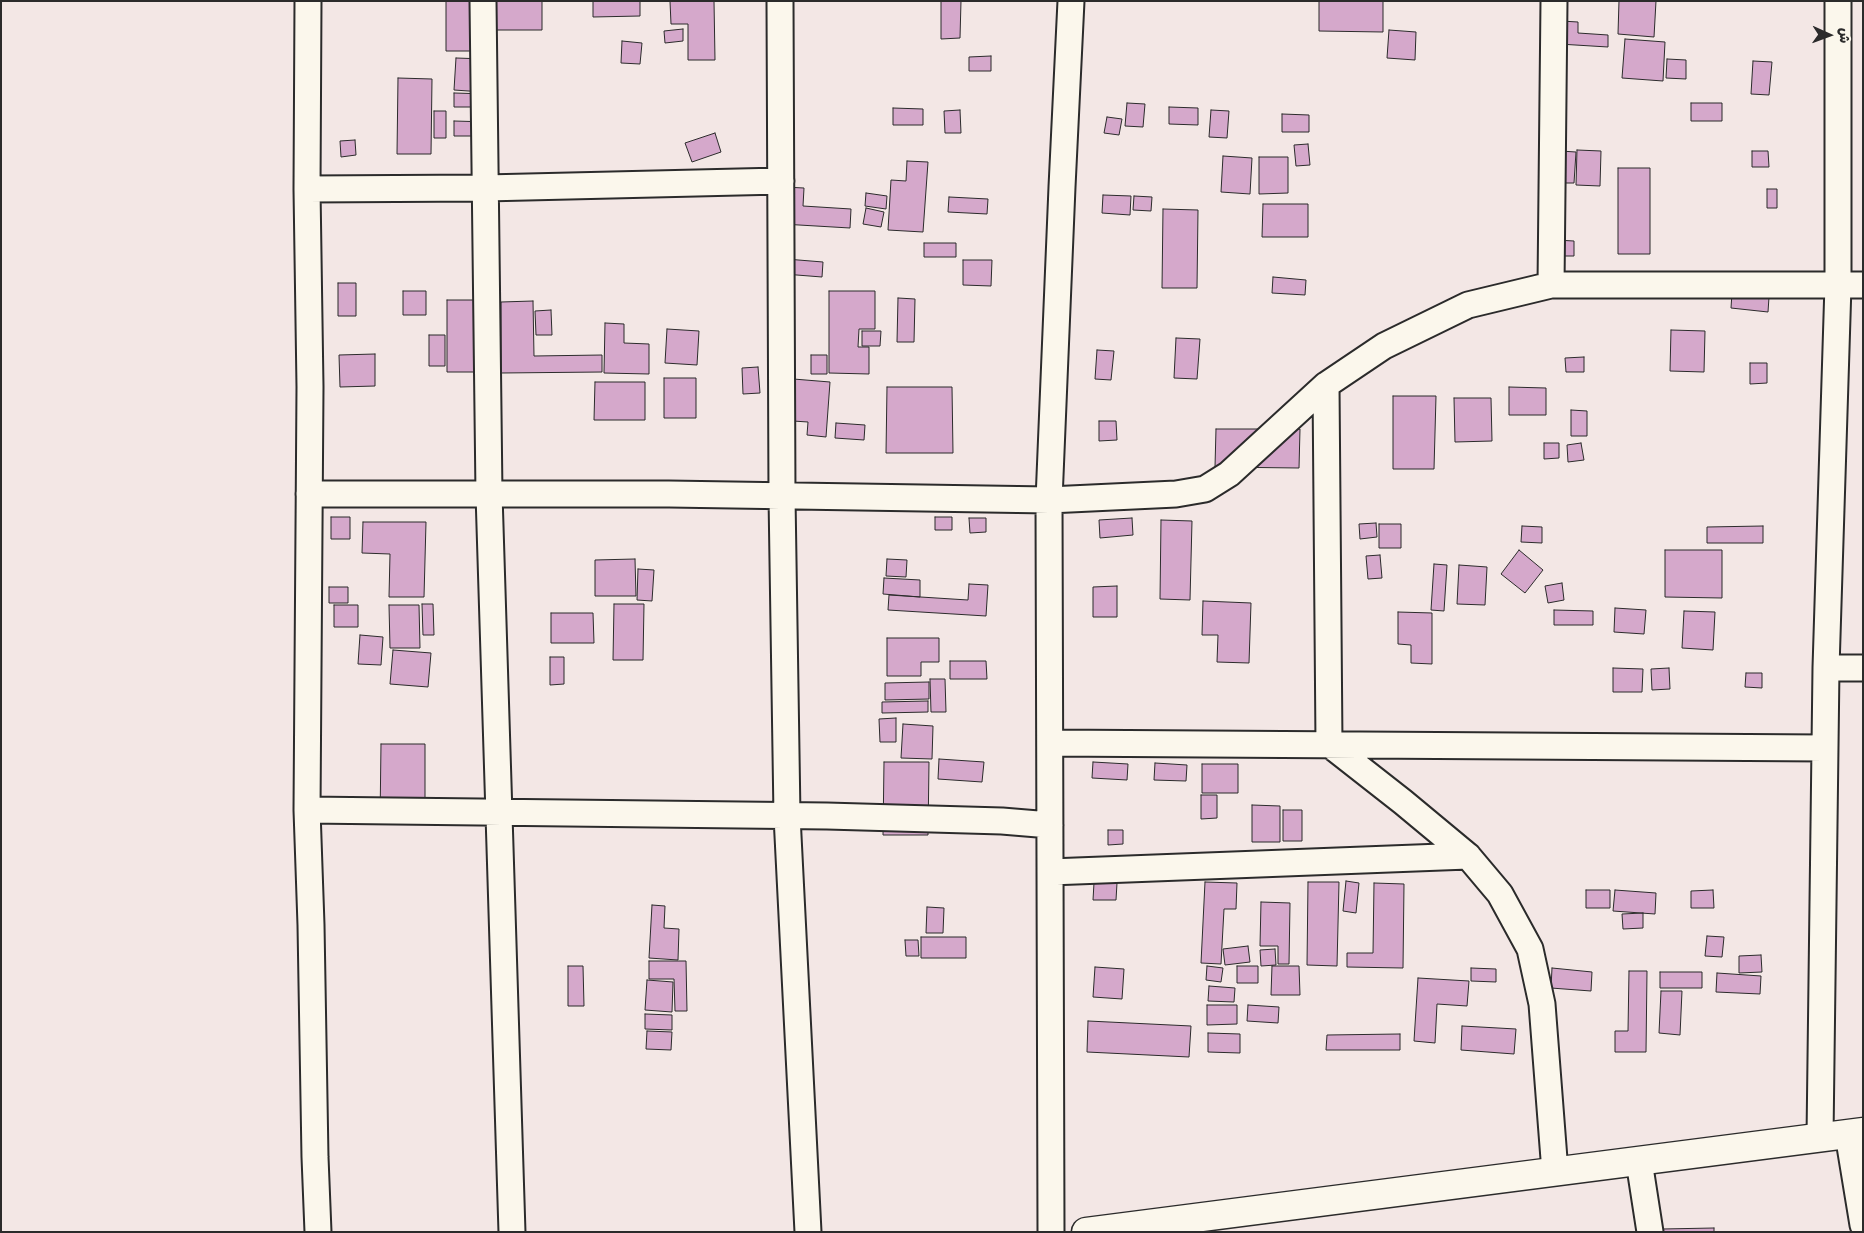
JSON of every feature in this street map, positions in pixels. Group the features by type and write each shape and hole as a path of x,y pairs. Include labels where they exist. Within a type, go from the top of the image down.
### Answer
{"main road":[{"path":"1086,1232 1855,1133"}],"street":[{"path":"308,1 307,189 310,387 307,810 311,925 314,1157 318,1232"},
{"path":"483,1 489,494 512,1232"},
{"path":"780,1 782,497 787,816 808,1232"},
{"path":"1052,1232 1048,500 1071,1"},
{"path":"1552,285 1554,1"},
{"path":"1820,1137 1826,668 1838,285 1838,1"},
{"path":"307,189 485,188 781,181"},
{"path":"308,494 668,494 1048,500 1176,494 1205,489 1229,474 1326,384 1384,346 1468,306 1552,285 1863,285"},
{"path":"1326,384 1329,744"},
{"path":"1826,668 1863,668"},
{"path":"1050,743 1825,748"},
{"path":"1329,744 1468,856 1500,894 1530,949 1542,1004 1555,1172"},
{"path":"307,810 787,816 1050,825"},
{"path":"1050,872 1468,856"},
{"path":"1855,1133 1863,1225"},
{"path":"1639,1160 1650,1232"}],"building":[{"path":"446,1 542,1 542,30 482,30 482,51 446,51"},
{"path":"593,1 640,1 640,16 593,17"},
{"path":"670,1 714,1 715,60 688,60 688,24 671,24"},
{"path":"941,1 961,1 960,38 941,39"},
{"path":"1319,1 1383,1 1383,32 1319,31"},
{"path":"1619,1 1656,1 1654,37 1618,34"},
{"path":"1561,21 1578,22 1578,33 1608,35 1608,47 1559,44"},
{"path":"683,29 683,41 665,43 664,31"},
{"path":"1389,30 1416,32 1415,60 1387,58"},
{"path":"1625,39 1665,42 1663,81 1622,78"},
{"path":"622,41 642,43 640,64 621,63"},
{"path":"991,56 991,71 969,71 969,57"},
{"path":"456,58 485,59 483,92 454,90"},
{"path":"1667,59 1686,60 1686,79 1666,78"},
{"path":"1753,61 1772,62 1769,95 1751,94"},
{"path":"398,78 432,79 431,154 397,154"},
{"path":"454,93 488,94 487,107 454,107"},
{"path":"1127,103 1145,104 1143,127 1125,126"},
{"path":"1691,103 1722,103 1722,121 1691,121"},
{"path":"1169,107 1198,108 1198,125 1169,124"},
{"path":"893,108 923,109 923,125 893,125"},
{"path":"960,110 961,133 945,133 944,111"},
{"path":"1211,110 1229,111 1227,138 1209,137"},
{"path":"434,111 446,111 446,138 434,138"},
{"path":"1282,114 1309,115 1309,132 1282,132"},
{"path":"1107,117 1122,119 1119,135 1104,133"},
{"path":"454,121 489,122 489,136 454,136"},
{"path":"715,133 721,152 692,162 685,143"},
{"path":"355,140 356,155 341,157 340,141"},
{"path":"1308,144 1310,165 1296,166 1294,145"},
{"path":"1577,150 1601,151 1600,186 1576,185"},
{"path":"1560,151 1576,152 1574,183 1558,183"},
{"path":"1752,151 1768,151 1769,167 1752,167"},
{"path":"1223,156 1252,158 1250,194 1221,192"},
{"path":"1259,157 1288,157 1288,193 1259,194"},
{"path":"907,161 928,162 923,232 888,230 891,180 906,181"},
{"path":"1618,168 1650,168 1650,254 1618,254"},
{"path":"784,187 804,188 803,206 851,209 850,228 782,224"},
{"path":"1767,189 1777,189 1777,208 1767,208"},
{"path":"866,193 887,196 886,209 865,206"},
{"path":"1103,195 1131,196 1130,215 1102,213"},
{"path":"1134,196 1152,197 1151,211 1133,210"},
{"path":"949,197 988,199 987,214 948,212"},
{"path":"1263,204 1308,204 1308,237 1262,237"},
{"path":"866,208 884,212 881,227 863,224"},
{"path":"1163,209 1198,210 1197,288 1162,288"},
{"path":"1556,240 1574,241 1574,256 1556,256"},
{"path":"924,243 956,243 956,257 924,257"},
{"path":"786,259 823,262 822,277 784,274"},
{"path":"963,260 992,260 991,286 963,285"},
{"path":"1273,277 1306,280 1305,295 1272,293"},
{"path":"338,283 356,283 356,316 338,316"},
{"path":"403,291 426,291 426,315 403,315"},
{"path":"829,291 875,291 875,329 859,329 858,347 869,347 869,374 829,373"},
{"path":"1732,293 1769,297 1768,312 1731,308"},
{"path":"898,298 915,299 914,342 897,342"},
{"path":"447,300 480,300 479,372 447,372"},
{"path":"533,301 534,356 602,355 602,372 501,373 501,302"},
{"path":"551,310 552,335 536,335 535,311"},
{"path":"605,323 624,324 624,343 649,344 649,374 604,373"},
{"path":"667,329 699,331 697,365 665,363"},
{"path":"1671,330 1705,331 1704,372 1670,371"},
{"path":"862,331 881,331 880,346 862,346"},
{"path":"429,335 445,335 445,366 429,366"},
{"path":"1176,338 1200,339 1197,379 1174,378"},
{"path":"1097,350 1114,351 1111,380 1095,379"},
{"path":"375,354 375,386 340,387 339,355"},
{"path":"811,355 827,355 827,374 811,374"},
{"path":"1584,357 1584,372 1566,372 1565,358"},
{"path":"1750,363 1767,363 1767,383 1750,384"},
{"path":"758,367 760,393 743,394 742,368"},
{"path":"664,378 696,378 696,418 664,418"},
{"path":"781,378 830,382 826,437 807,435 808,422 778,420"},
{"path":"595,382 645,382 645,420 594,420"},
{"path":"887,387 952,387 953,453 886,453"},
{"path":"1509,387 1546,388 1546,415 1509,415"},
{"path":"1393,396 1436,396 1434,469 1393,469"},
{"path":"1454,398 1491,398 1492,441 1455,442"},
{"path":"1571,410 1587,411 1587,436 1571,436"},
{"path":"1099,421 1116,421 1117,440 1099,441"},
{"path":"836,423 865,425 864,440 835,438"},
{"path":"1216,429 1300,429 1299,468 1215,467"},
{"path":"1544,443 1559,443 1559,458 1544,459"},
{"path":"1581,443 1584,460 1568,462 1567,445"},
{"path":"331,517 350,517 350,539 331,539"},
{"path":"935,517 952,517 952,530 935,530"},
{"path":"969,518 986,518 986,532 970,533"},
{"path":"1132,518 1133,535 1100,538 1099,520"},
{"path":"1161,520 1192,521 1190,600 1160,599"},
{"path":"363,522 426,522 424,597 389,597 390,554 362,553"},
{"path":"1376,523 1377,537 1360,539 1359,524"},
{"path":"1379,524 1401,524 1401,548 1379,548"},
{"path":"1522,526 1542,527 1542,543 1521,542"},
{"path":"1763,526 1763,543 1707,543 1707,527"},
{"path":"1519,550 1543,570 1525,593 1501,574"},
{"path":"1665,550 1722,550 1722,598 1665,597"},
{"path":"1380,555 1382,578 1368,579 1366,556"},
{"path":"635,559 636,596 595,596 595,560"},
{"path":"887,559 907,560 906,577 886,576"},
{"path":"1434,564 1447,565 1444,611 1431,610"},
{"path":"1459,565 1487,567 1485,605 1457,604"},
{"path":"638,569 654,570 652,601 637,600"},
{"path":"884,578 920,580 920,597 883,594"},
{"path":"1562,583 1564,600 1548,603 1545,586"},
{"path":"969,584 988,585 986,616 888,610 889,595 968,600"},
{"path":"1117,586 1117,617 1093,617 1093,587"},
{"path":"329,587 348,587 348,603 329,603"},
{"path":"1203,601 1251,603 1249,663 1217,662 1218,635 1202,635"},
{"path":"422,604 433,604 434,635 423,635"},
{"path":"614,604 644,604 643,660 613,660"},
{"path":"334,605 358,605 358,627 334,627"},
{"path":"389,605 419,605 420,648 390,648"},
{"path":"1615,608 1646,610 1644,634 1614,632"},
{"path":"1554,610 1593,611 1593,625 1554,625"},
{"path":"1684,611 1715,612 1713,650 1682,648"},
{"path":"1398,612 1432,613 1432,664 1411,663 1411,645 1398,644"},
{"path":"551,613 593,613 594,643 551,643"},
{"path":"360,635 383,637 381,665 358,664"},
{"path":"887,638 939,638 939,662 921,662 921,676 887,676"},
{"path":"393,650 431,653 428,687 390,684"},
{"path":"550,657 564,657 564,684 550,685"},
{"path":"950,661 986,661 987,679 950,679"},
{"path":"1613,668 1643,669 1642,692 1613,692"},
{"path":"1669,668 1670,689 1652,690 1651,669"},
{"path":"1746,673 1762,673 1762,688 1745,687"},
{"path":"930,679 945,679 946,712 931,712"},
{"path":"929,682 929,699 885,700 885,683"},
{"path":"928,701 928,712 882,713 882,702"},
{"path":"896,718 896,742 880,742 879,719"},
{"path":"903,724 933,726 932,759 901,758"},
{"path":"381,744 425,744 425,822 380,822"},
{"path":"939,759 984,762 982,782 938,779"},
{"path":"884,762 929,762 928,835 883,835"},
{"path":"1093,762 1128,764 1127,780 1092,778"},
{"path":"1155,763 1187,765 1186,781 1154,780"},
{"path":"1202,764 1238,764 1238,793 1202,793"},
{"path":"1201,795 1217,795 1217,818 1201,819"},
{"path":"1252,805 1280,806 1280,842 1252,842"},
{"path":"1283,810 1302,810 1302,841 1283,841"},
{"path":"1108,830 1123,830 1123,844 1108,845"},
{"path":"1346,881 1359,883 1356,913 1343,911"},
{"path":"1205,882 1237,883 1236,909 1224,909 1221,964 1201,963"},
{"path":"1308,882 1339,882 1337,966 1307,965"},
{"path":"1094,883 1117,883 1116,900 1093,900"},
{"path":"1374,883 1404,884 1403,968 1347,967 1347,953 1373,953"},
{"path":"1586,890 1610,890 1610,908 1586,908"},
{"path":"1615,890 1656,893 1655,914 1613,911"},
{"path":"1713,890 1714,908 1691,908 1691,891"},
{"path":"1261,902 1290,903 1289,964 1278,964 1278,946 1260,946"},
{"path":"652,905 665,906 664,928 679,929 678,960 649,958"},
{"path":"927,907 944,908 943,933 926,933"},
{"path":"1643,913 1643,928 1623,929 1622,914"},
{"path":"1707,936 1724,937 1722,957 1705,956"},
{"path":"921,937 966,937 966,958 921,958"},
{"path":"905,940 918,940 919,956 906,956"},
{"path":"1248,946 1250,962 1225,965 1223,949"},
{"path":"1275,949 1276,965 1261,966 1260,950"},
{"path":"1761,955 1762,972 1739,973 1739,956"},
{"path":"649,961 686,961 687,1011 675,1011 674,979 649,979"},
{"path":"568,966 583,966 584,1006 568,1006"},
{"path":"1207,966 1223,968 1221,982 1206,980"},
{"path":"1237,966 1258,966 1258,983 1237,983"},
{"path":"1272,966 1299,966 1300,995 1271,995"},
{"path":"1095,967 1124,969 1122,999 1093,997"},
{"path":"1471,968 1496,969 1496,982 1471,981"},
{"path":"1552,968 1592,972 1591,991 1551,988"},
{"path":"1629,971 1647,971 1646,1052 1615,1052 1615,1031 1628,1031"},
{"path":"1660,972 1702,972 1702,988 1660,988"},
{"path":"1717,973 1761,976 1760,994 1716,992"},
{"path":"1418,978 1469,981 1467,1006 1437,1004 1435,1043 1414,1041"},
{"path":"647,980 673,982 672,1012 645,1010"},
{"path":"1209,986 1235,988 1234,1002 1208,1001"},
{"path":"1661,991 1682,991 1680,1035 1659,1033"},
{"path":"1207,1005 1237,1005 1237,1024 1207,1025"},
{"path":"1248,1005 1279,1007 1278,1023 1247,1021"},
{"path":"645,1014 672,1015 672,1030 645,1029"},
{"path":"1088,1021 1191,1026 1189,1057 1087,1052"},
{"path":"1462,1026 1516,1029 1514,1054 1461,1050"},
{"path":"647,1031 672,1032 671,1050 646,1049"},
{"path":"1208,1033 1240,1034 1240,1053 1208,1052"},
{"path":"1400,1034 1400,1050 1326,1050 1327,1035"},
{"path":"1714,1228 1714,1232 1662,1232 1662,1229"}]}
